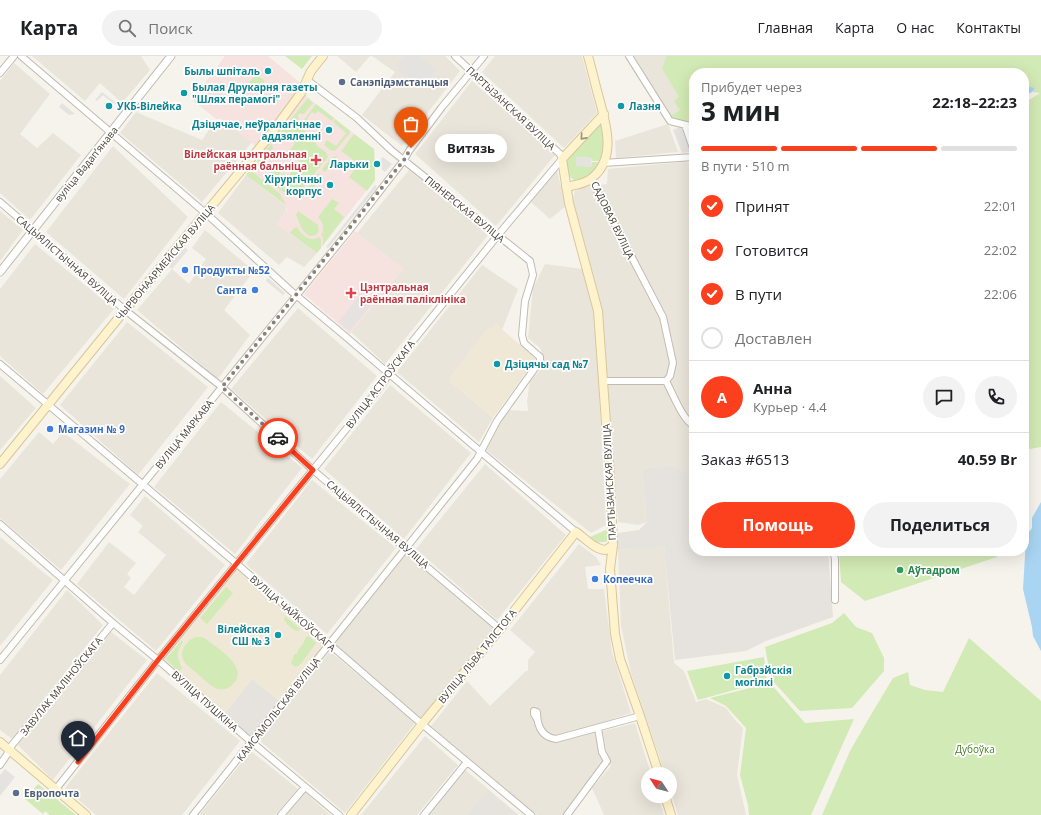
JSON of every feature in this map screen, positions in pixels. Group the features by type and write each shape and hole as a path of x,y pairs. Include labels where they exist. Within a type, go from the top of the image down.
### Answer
{"main road":[{"name":"ЧЫРВОНААРМЕЙСКАЯ ВУЛІЦА","path":"0,464 125,310 268,138 300,93 311,71 323,56"},
{"name":"САДОВАЯ ВУЛІЦА","path":"588,56 604,114 608,137 608,144 603,163 591,179"},
{"name":"ВУЛІЦА АСТРОЎСКАГА","path":"562,160 604,114"},
{"name":"ПАРТЫЗАНСКАЯ ВУЛІЦА","path":"562,160 566,187 598,311 610,479 613,545 610,569 613,621 618,651 657,767"},
{"path":"566,187 579,185 591,179"},
{"path":"576,532 595,547 606,560 610,569"},
{"name":"ВУЛІЦА ЛЬВА ТАЛСТОГА","path":"351,815 576,532"},
{"path":"595,547 604,550 609,549 613,545"},
{"path":"0,742 86,815"},
{"path":"667,803 671,815"}],"street":[{"path":"0,74 14,56"},
{"path":"21,56 205,213 296,295 576,532"},
{"name":"вуліца Вадапʼянава","path":"0,272 171,56"},
{"name":"ПАРТЫЗАНСКАЯ ВУЛІЦА","path":"455,56 560,154 562,160"},
{"name":"ВУЛІЦА МАРКАВА","path":"0,660 296,295 404,160 409,151 484,56"},
{"path":"629,56 670,121 689,126"},
{"name":"ПІЯНЕРСКАЯ ВУЛІЦА","path":"307,80 357,118 404,160 530,261"},
{"path":"686,125 689,135"},
{"path":"603,163 689,157"},
{"name":"ВУЛІЦА АСТРОЎСКАГА","path":"56,789 158,660 365,406 384,382 392,367 498,235 562,160"},
{"name":"САДОВАЯ ВУЛІЦА","path":"591,179 663,318 673,363 670,376 666,381"},
{"name":"САЦЫЯЛІСТЫЧНАЯ ВУЛІЦА","path":"0,202 125,310 222,387 313,470 500,629"},
{"name":"КАМСАМОЛЬСКАЯ ВУЛІЦА","path":"193,815 477,459 496,421 540,362 540,357 524,343 522,335 525,301 533,275 530,261"},
{"name":"ВУЛІЦА ЧАЙКОЎСКАГА","path":"0,364 237,564 530,815"},
{"path":"603,381 666,381 689,423"},
{"name":"ВУЛІЦА ПУШКІНА","path":"0,524 338,815"},
{"path":"834,556 835,600"},
{"name":"ЗАВУЛАК МАЛІНОЎСКАГА","path":"0,765 12,745 113,622"},
{"path":"537,719 539,728 543,733 559,739 640,716"},
{"path":"567,815 607,761 602,752 598,728"},
{"path":"424,815 467,762"},
{"path":"281,815 305,787"}],"shaded area":[{"path":"32,56 141,56 150,70 122,103 100,83 85,101"},
{"name":"Вілейская цэнтральная раённая бальніца","path":"225,56 268,56 298,81 307,97 374,149 375,180 317,253 277,224 287,210 286,206 246,175 263,154 251,142 222,119 216,119 192,100"},
{"path":"337,56 370,56 356,72"},
{"path":"372,56 445,56 460,71 402,146 362,115 395,72"},
{"path":"420,56 437,69 422,89 398,71 400,68 396,65 402,57"},
{"path":"495,56 582,56 597,113 564,148 482,72"},
{"path":"632,56 666,56 662,69 680,98 680,110 670,116"},
{"path":"14,63 50,94 20,134 37,148 53,133 81,155 30,220 0,193 0,81"},
{"path":"472,81 555,155 496,226 415,154"},
{"path":"102,92 115,102 114,104 103,95 97,101 95,100"},
{"path":"62,103 75,114 69,115 59,107"},
{"path":"136,112 202,140 213,124 218,124 222,119 252,142 202,202 120,133"},
{"path":"668,124 678,152 616,158 615,141"},
{"path":"685,125 689,126 689,152 682,153 673,130"},
{"path":"113,146 188,217 124,299 46,232"},
{"path":"383,157 392,164 385,172 382,170 381,159"},
{"path":"576,157 592,158 591,167 576,166"},
{"path":"684,162 689,163 689,474 671,465 642,469 647,522 638,525 618,522 602,307 573,199 575,191 587,186 607,184 608,169"},
{"path":"409,170 488,235 385,364 350,331 403,269 357,233"},
{"path":"557,171 566,206 550,219 530,201"},
{"path":"246,175 286,206 286,211 277,224 317,253 304,267 287,257 279,265 218,213"},
{"path":"375,185 377,187 328,248 326,247"},
{"path":"0,211 23,230 0,261"},
{"path":"205,230 254,271 224,310 250,335 218,379 137,310 172,269 189,284 206,259 192,248"},
{"path":"355,231 403,269 350,334 304,294"},
{"path":"35,244 114,309 43,394 0,356 0,289"},
{"path":"183,246 188,250 172,269 167,265"},
{"path":"545,264 583,269 595,313 606,525 591,533 486,450 502,417 509,410 528,411 527,401 530,381 541,369 541,349 528,338 533,288"},
{"path":"482,265 518,289 502,330 496,324 456,369 451,377 450,381 493,418 479,442 397,372"},
{"path":"268,278 285,293 283,295 266,281"},
{"path":"364,290 376,299 350,331 338,322"},
{"path":"298,308 377,376 312,459 231,389"},
{"path":"127,322 208,387 138,475 60,405"},
{"path":"496,324 536,359 493,418 450,381 456,369 488,328 491,329"},
{"path":"0,376 36,408 0,450"},
{"path":"390,385 471,453 404,539 324,469"},
{"path":"221,402 302,468 235,554 154,487"},
{"path":"39,432 53,444 63,432 130,484 61,570 0,518 0,479"},
{"path":"485,464 566,535 497,620 416,549"},
{"path":"671,465 689,474 689,556 828,556 833,617 766,641 746,651 675,660 664,546 616,550 610,534 639,530 647,522 642,469"},
{"path":"312,480 396,548 327,634 246,564"},
{"path":"145,496 225,565 156,651 77,584 109,542 136,563 127,574 131,578 124,587 134,595 166,555 138,532 143,526 130,515"},
{"path":"0,537 53,580 0,646"},
{"path":"579,544 596,557 601,565 585,567 588,589 604,589 612,652 631,713 596,725 603,763 564,815 537,815 431,726 467,681 490,706 526,671 528,671 528,660 535,652 510,630"},
{"path":"664,545 674,663 684,671 696,702 706,699 726,708 743,728 737,775 746,815 678,815 674,803 677,803 677,767 663,767 631,673 621,626 618,550"},
{"path":"406,552 495,628 422,719 333,644"},
{"path":"237,567 326,644 281,702 252,679 224,714 161,660"},
{"path":"67,590 103,625 12,739 0,730 0,675"},
{"path":"110,631 147,660 53,780 16,743"},
{"path":"330,651 415,723 345,813 259,740"},
{"path":"157,673 240,741 182,815 96,815 65,788"},
{"path":"252,679 281,702 252,738 224,714"},
{"path":"635,723 649,767 641,767 641,803 660,803 664,815 604,815 592,788 611,766 603,731"},
{"path":"425,736 458,765 417,815 361,815"},
{"path":"251,751 298,789 275,815 199,815"},
{"path":"5,769 15,777 0,796 0,775"},
{"path":"464,769 488,789 467,815 429,815"},
{"path":"488,789 515,812 519,815 467,815"},
{"path":"305,792 330,815 285,815"}],"green space":[{"path":"285,56 312,56 302,69"},
{"path":"666,56 1041,56 1041,447 1029,449 1029,100 1040,93 1032,92 1035,88 1029,86 1029,68 689,68 689,122 673,119 670,116 680,110 674,101 679,97 662,69"},
{"path":"256,74 265,81 257,87 247,85"},
{"path":"308,98 313,103 304,114 298,114 299,126 314,138 317,146 326,152 328,157 301,190 283,192 270,182 269,175 275,167 281,172 281,176 283,173 288,177 293,169 296,171 302,164 299,161 301,158 290,150 295,143 282,133 274,140"},
{"path":"316,104 334,118 332,121 318,111 315,114 312,112 307,119 312,123 308,127 303,124 303,121"},
{"path":"601,118 605,137 602,161 592,161 592,158 577,157 576,165 591,167 592,162 601,162 590,177 575,181 569,176 565,162"},
{"path":"335,119 350,131 350,133 335,151 330,150 324,145 327,140 336,146 346,133 333,122"},
{"path":"354,134 374,149 375,180 367,191 349,177 359,164 341,151"},
{"path":"271,144 273,147 272,152 259,167 254,167 253,166"},
{"path":"338,156 325,172 322,169 332,157"},
{"path":"250,170 280,194 286,205 246,175"},
{"path":"319,173 322,176 310,192 308,191 308,188"},
{"path":"332,199 339,203 334,209 344,217 323,245 323,237 321,235 323,226 318,217"},
{"path":"298,211 318,225 319,231 316,235 309,236 302,229 296,215"},
{"path":"297,227 301,233 309,239 316,239 319,237 321,239 321,248 317,253 290,233"},
{"path":"608,529 608,539 606,542 598,542 590,537"},
{"name":"Аўтадром","path":"839,556 997,557 865,601 841,582"},
{"path":"226,587 233,593 207,624 200,618"},
{"path":"844,613 856,627 872,633 884,658 884,671 852,708 800,711 771,679 765,647 832,623"},
{"path":"285,616 300,629 299,631 292,629 284,620"},
{"path":"309,636 316,643 300,665 296,667 291,664 294,655 298,652 306,637"},
{"path":"196,637 206,639 231,659 238,672 237,679 232,685 224,689 215,688 183,660 182,652 184,648 192,639"},
{"name":"Дубоўка","path":"969,638 1041,701 1041,815 822,815 850,751 893,678 908,672 910,685 925,690 943,692"},
{"path":"182,640 183,642 179,649 178,655 182,668 178,671 166,659"},
{"name":"Габрэйскія могілкі","path":"764,657 767,681 698,700 687,671"},
{"path":"770,683 805,723 854,719 811,815 749,815 748,805 740,775 746,728 726,706 710,698"},
{"path":"38,784 76,815 50,815 45,811 43,814 25,799"}],"water":[{"path":"1029,86 1035,88 1029,94"},
{"path":"1041,502 1041,651 1033,636 1023,589 1025,556 1029,556 1029,532 1032,528 1032,518"}],"way so far":[{"path":"278,438 222,387 348,232 404,160 411,148"}],"place":[{"name":"Былы шпіталь","path":"268,71"},
{"name":"Санэпідэмстанцыя","path":"342,82"},
{"name":"Былая Друкарня газеты \"Шлях перамогі\"","path":"184,93"},
{"name":"УКБ-Вілейка","path":"109,106"},
{"name":"Лазня","path":"621,106"},
{"name":"Дзіцячае, неўралагічнае аддзяленні","path":"329,130"},
{"name":"Витязь","path":"411,148"},
{"name":"Вілейская цэнтральная раённая бальніца","path":"316,160"},
{"name":"Ларьки","path":"377,164"},
{"name":"Хірургічны корпус","path":"330,185"},
{"name":"Продукты №52","path":"185,270"},
{"name":"Санта","path":"255,290"},
{"name":"Цэнтральная раённая паліклініка","path":"351,293"},
{"name":"Дзіцячы сад №7","path":"497,364"},
{"name":"Магазин № 9","path":"50,429"},
{"name":"Аўтадром","path":"900,570"},
{"name":"Копеечка","path":"595,579"},
{"name":"Вілейская СШ № 3","path":"278,635"},
{"name":"Габрэйскія могілкі","path":"727,676"},
{"name":"Европочта","path":"16,793"}],"route":[{"path":"78,762 158,660 313,470 278,438"}]}
